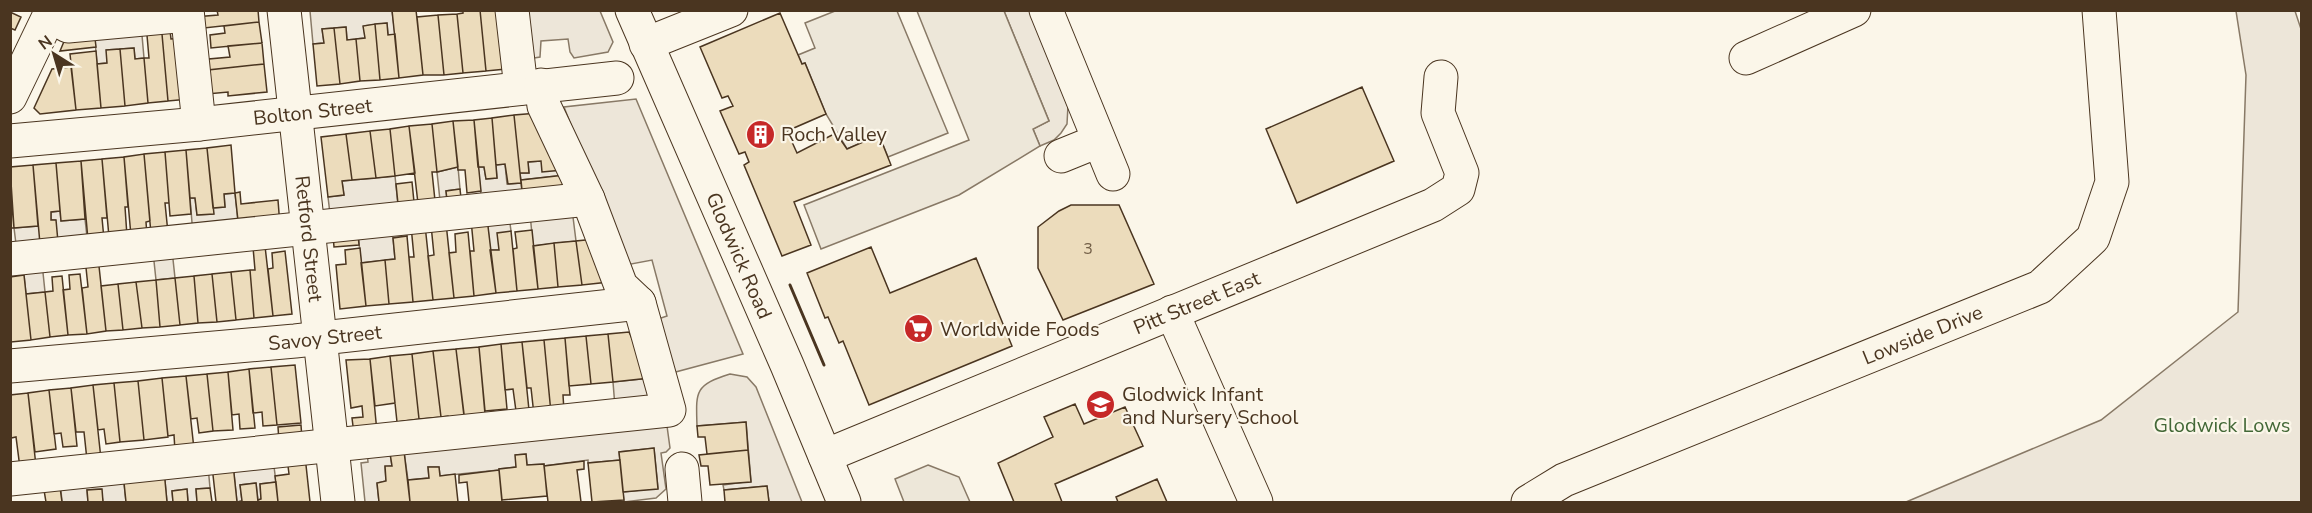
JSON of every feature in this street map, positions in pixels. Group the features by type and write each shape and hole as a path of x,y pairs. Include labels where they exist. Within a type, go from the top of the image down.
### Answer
{"street":[{"name":"Retford Street","path":"284,10 338,502"},
{"path":"10,479 333,447 669,410 639,303 621,286 588,199 544,106 531,87 512,10"},
{"name":"Glodwick Road","path":"632,10 844,502"},
{"path":"646,44 732,10"},
{"path":"1046,10 1113,174"},
{"path":"1746,58 1854,10"},
{"name":"Lowside Drive","path":"1528,502 1564,480 2040,287 2093,238 2112,182 2099,10"},
{"path":"10,97 51,14 68,26 187,13 199,123"},
{"name":"Bolton Street","path":"10,141 616,78"},
{"name":"Pitt Street East","path":"825,456 1432,205 1458,189 1462,173 1438,113 1441,78"},
{"path":"1061,156 1098,141"},
{"path":"10,260 588,199"},
{"name":"Savoy Street","path":"10,366 320,338 639,303"},
{"path":"1172,312 1257,502"},
{"path":"682,469 685,502"}],"green space":[{"path":"310,11 392,11 395,34 388,35 387,23 364,26 365,38 347,40 346,27 322,29 324,43 313,44"},
{"path":"521,11 600,11 613,42 608,52 574,58 570,52 568,39 541,41 540,57 528,59"},
{"path":"1004,11 1030,11 1068,105 1067,124 1061,133 1054,140 1040,146 1033,129 1049,121"},
{"name":"Glodwick Lows","path":"2236,11 2295,11 2301,29 2301,502 1906,502 2101,420 2238,312 2246,75"},
{"path":"141,24 144,58 135,59 134,48 107,50 107,63 97,64 94,29"},
{"path":"636,99 743,354 668,374 655,320 667,316 652,260 626,265 564,107"},
{"path":"541,161 563,170 565,175 521,180 520,173 529,173 528,162"},
{"path":"505,164 507,184 521,183 523,201 482,205 478,167 484,167 486,179 497,178 496,165"},
{"path":"458,167 460,189 446,191 448,209 441,210 437,172"},
{"path":"395,176 399,214 331,222 328,197 344,195 342,181"},
{"path":"235,193 239,230 193,235 190,198 195,198 197,215 213,214 213,208 225,207 224,194"},
{"path":"572,209 576,241 533,246 530,213"},
{"path":"60,211 61,221 85,219 88,246 17,252 14,228 38,226 56,220 51,220 51,212"},
{"path":"509,216 511,231 499,250 490,250 487,218"},
{"path":"406,227 407,236 393,238 395,259 361,263 358,233"},
{"path":"172,250 175,278 156,280 153,252"},
{"path":"42,263 45,292 26,294 23,265"},
{"path":"730,374 747,377 756,387 802,502 769,502 767,486 724,490 723,485 751,481 746,422 697,426 697,405 703,386"},
{"path":"650,378 658,393 615,407 613,382"},
{"path":"667,426 670,448 661,453 666,489 656,498 624,502 623,492 658,488 654,448 619,452 620,460 588,463 588,460 544,466 544,464 527,465 526,454 516,455 516,467 440,476 439,467 428,467 429,478 408,480 404,452 390,454 392,466 385,467 386,481 377,483 379,502 365,502 361,463 368,462 367,451"},
{"path":"273,459 276,482 260,484 261,499 258,500 256,483 240,485 242,501 237,502 233,464"},
{"path":"208,466 210,488 196,489 197,502 188,502 187,489 172,491 173,502 167,502 164,470"},
{"path":"123,473 126,502 103,502 101,489 87,490 88,502 62,502 60,480"}],"shaded area":[{"path":"835,11 897,11 948,133 888,157 879,135 847,149 826,114 805,63 802,64 798,55 815,48 805,23"},
{"path":"917,11 1004,11 1049,121 1033,129 1040,146 959,195 821,249 804,205 969,140"},
{"path":"928,465 959,477 970,502 904,502 895,479"}],"building":[{"path":"217,10 258,10 259,22 195,29 194,17 218,15"},
{"path":"392,10 416,10 423,75 399,78"},
{"path":"463,10 480,10 486,71 463,73 457,14 463,13"},
{"path":"480,10 501,10 506,69 486,71"},
{"path":"10,12 21,17 15,30 10,28"},
{"name":"Roch Valley","path":"780,13 802,64 805,63 826,114 787,131 797,153 836,133 847,149 879,135 891,165 794,202 811,245 782,256 744,165 749,162 745,152 739,154 720,111 733,106 728,96 722,98 700,47"},
{"path":"457,14 463,73 444,75 438,15"},
{"path":"438,15 444,75 423,75 417,17"},
{"path":"169,22 171,39 184,38 189,99 168,101 161,23"},
{"path":"259,22 262,43 211,48 210,35 225,33 224,26"},
{"path":"161,23 168,101 148,103 144,58 149,58 146,24"},
{"path":"387,23 388,35 395,34 399,78 380,80 375,24"},
{"path":"375,24 380,80 360,81 356,39 365,38 363,26"},
{"path":"346,27 347,40 356,39 360,81 340,84 334,28"},
{"path":"334,28 340,84 317,86 313,44 324,43 322,29"},
{"path":"94,29 96,47 60,51 68,32"},
{"path":"262,43 264,64 199,71 198,60 230,57 228,46"},
{"path":"134,48 135,59 144,58 148,103 125,106 120,49"},
{"path":"120,49 125,106 101,108 97,64 107,63 106,50"},
{"path":"96,51 101,108 76,110 70,54"},
{"path":"264,64 267,92 228,96 228,92 207,94 199,71"},
{"path":"71,67 76,110 40,114 34,108 52,69"},
{"path":"1362,87 1394,161 1297,203 1266,129"},
{"path":"538,113 563,170 542,172 541,161 528,162 529,173 520,173 514,115"},
{"path":"514,115 521,183 508,184 505,164 496,165 492,118"},
{"path":"492,118 497,178 486,179 484,167 478,167 474,120"},
{"path":"474,120 481,191 467,193 465,170 458,170 453,121"},
{"path":"453,121 458,167 437,172 432,124"},
{"path":"432,124 437,172 432,172 436,210 419,212 409,126"},
{"path":"409,126 415,173 395,176 390,129"},
{"path":"390,129 395,176 376,178 370,131"},
{"path":"370,131 376,178 352,180 346,134"},
{"path":"346,134 352,180 342,181 344,195 328,197 321,137"},
{"path":"231,145 235,193 224,194 225,207 213,208 207,148"},
{"path":"207,148 214,214 197,215 195,198 190,198 186,150"},
{"path":"186,150 191,214 170,216 165,152"},
{"path":"165,152 169,203 165,203 168,233 151,234 144,154"},
{"path":"144,154 150,221 146,222 147,235 131,236 124,157"},
{"path":"124,157 128,207 125,207 127,236 109,237 102,159"},
{"path":"102,159 107,218 102,218 104,239 88,240 81,161"},
{"path":"81,161 85,219 61,221 56,163"},
{"path":"56,163 60,211 51,212 51,220 56,220 58,242 40,244 33,165"},
{"path":"33,165 38,226 14,228 10,167"},
{"path":"565,175 575,195 523,201 521,180"},
{"path":"412,182 415,212 399,214 396,184"},
{"path":"10,185 14,228 10,228"},
{"path":"460,189 462,207 448,209 446,191"},
{"path":"240,192 241,204 278,200 280,226 239,230 235,193"},
{"path":"1071,205 1119,205 1154,284 1063,320 1038,268 1038,227"},
{"path":"487,218 496,293 474,296 470,251 474,251 471,220"},
{"path":"446,223 454,298 433,300 428,256 434,255 431,225"},
{"path":"425,225 433,300 413,302 409,257 414,257 411,226"},
{"path":"532,230 538,289 517,291 513,249 517,248 515,232"},
{"path":"511,231 517,291 496,293 490,250 499,250 497,233"},
{"path":"468,232 474,296 454,298 449,253 456,252 455,234"},
{"path":"358,233 359,245 334,247 333,235"},
{"path":"407,236 413,302 389,304 385,260 395,259 393,238"},
{"path":"595,239 609,282 582,285 576,241"},
{"path":"576,241 582,285 558,287 554,243"},
{"path":"554,243 558,287 538,289 533,246"},
{"path":"265,246 273,316 254,318 250,270 255,270 253,247"},
{"name":"Worldwide Foods","path":"871,247 890,293 976,258 1012,346 869,405 843,341 839,343 828,317 825,318 807,273"},
{"path":"360,248 366,306 340,309 336,265 346,264 345,250"},
{"path":"285,251 292,314 273,316 268,269 273,268 272,253"},
{"path":"98,257 106,331 87,334 82,288 88,287 85,258"},
{"path":"385,260 389,304 366,306 361,263"},
{"path":"250,270 254,318 236,320 231,272"},
{"path":"231,272 236,320 217,322 212,274"},
{"path":"80,274 87,334 68,335 63,290 70,289 69,275"},
{"path":"212,274 217,322 198,323 194,276"},
{"path":"24,275 31,340 11,342 10,277"},
{"path":"62,276 68,335 50,337 45,292 53,291 52,277"},
{"path":"194,276 198,323 180,325 175,278"},
{"path":"175,278 180,325 160,327 156,280"},
{"path":"156,280 160,327 142,328 136,282"},
{"path":"136,282 142,328 123,330 118,284"},
{"path":"118,284 123,330 106,331 101,286"},
{"path":"45,292 50,337 31,340 26,294"},
{"path":"629,332 650,378 613,382 608,334"},
{"path":"608,334 613,382 591,384 586,336"},
{"path":"586,336 591,384 569,386 565,338"},
{"path":"565,338 570,395 563,395 564,411 551,413 544,340"},
{"path":"544,340 551,413 534,415 531,388 527,388 522,342"},
{"path":"522,342 529,410 516,411 513,389 505,390 501,344"},
{"path":"501,344 507,409 485,411 479,347"},
{"path":"479,347 485,414 464,416 456,349"},
{"path":"456,349 465,422 449,424 448,416 441,417 433,351"},
{"path":"433,351 441,417 419,419 412,354"},
{"path":"412,354 419,419 397,422 390,356"},
{"path":"390,356 395,403 375,406 370,359"},
{"path":"370,359 377,432 354,434 352,418 363,417 362,406 351,408 346,360"},
{"path":"295,365 301,423 277,425 271,367"},
{"path":"271,367 277,425 263,426 262,412 253,413 249,369"},
{"path":"249,369 255,428 240,429 239,414 232,415 228,372"},
{"path":"228,372 233,430 213,431 207,374"},
{"path":"207,374 213,431 199,433 197,418 191,419 186,376"},
{"path":"186,376 194,449 175,451 174,435 168,436 162,378"},
{"path":"162,378 168,437 144,440 138,381"},
{"path":"138,381 144,440 120,442 114,383"},
{"path":"114,383 120,442 106,444 104,429 98,430 93,385"},
{"path":"93,385 101,459 87,460 84,432 76,432 71,388"},
{"path":"71,388 77,446 63,447 61,433 54,434 49,390"},
{"path":"49,390 56,449 35,452 28,393"},
{"path":"28,393 36,466 20,468 16,437 11,438 10,395"},
{"path":"1075,404 1084,424 1125,407 1143,446 1055,484 1062,502 1014,502 998,463 1053,437 1044,417"},
{"path":"746,422 748,450 707,454 705,437 698,437 697,426"},
{"path":"301,425 302,439 279,442 278,427"},
{"path":"654,448 658,489 623,492 619,452"},
{"path":"748,450 751,482 710,485 708,466 701,466 699,455"},
{"path":"404,451 410,502 379,502 377,483 386,481 385,466 392,466 390,453"},
{"path":"526,454 527,465 544,464 547,496 502,500 499,469 516,467 515,455"},
{"path":"305,456 310,502 278,502 275,476 289,474 287,458"},
{"path":"620,460 624,500 592,502 588,463"},
{"path":"584,461 584,469 577,470 581,502 548,502 544,466"},
{"path":"233,464 237,502 216,502 212,466"},
{"path":"428,467 439,467 440,476 455,474 458,502 410,502 408,480 429,478"},
{"path":"164,470 167,502 126,502 123,473"},
{"path":"499,470 502,502 469,502 467,482 459,483 459,475"},
{"path":"1157,479 1167,502 1118,502 1116,497"},
{"path":"59,480 62,502 46,502 44,490"},
{"path":"276,482 278,502 258,502 261,499 260,484"},
{"path":"256,483 258,502 237,502 242,501 240,485"},
{"path":"767,486 769,502 725,502 724,490"},
{"path":"210,488 212,502 197,502 196,489"},
{"path":"102,489 103,502 88,502 87,490"},
{"path":"187,489 188,502 173,502 172,491"}],"wall":[{"path":"790,285 824,365"}],"place":[{"name":"Roch Valley","path":"760,134"},
{"name":"Worldwide Foods","path":"919,329"},
{"name":"Glodwick Infant and Nursery School","path":"1101,405"}]}
